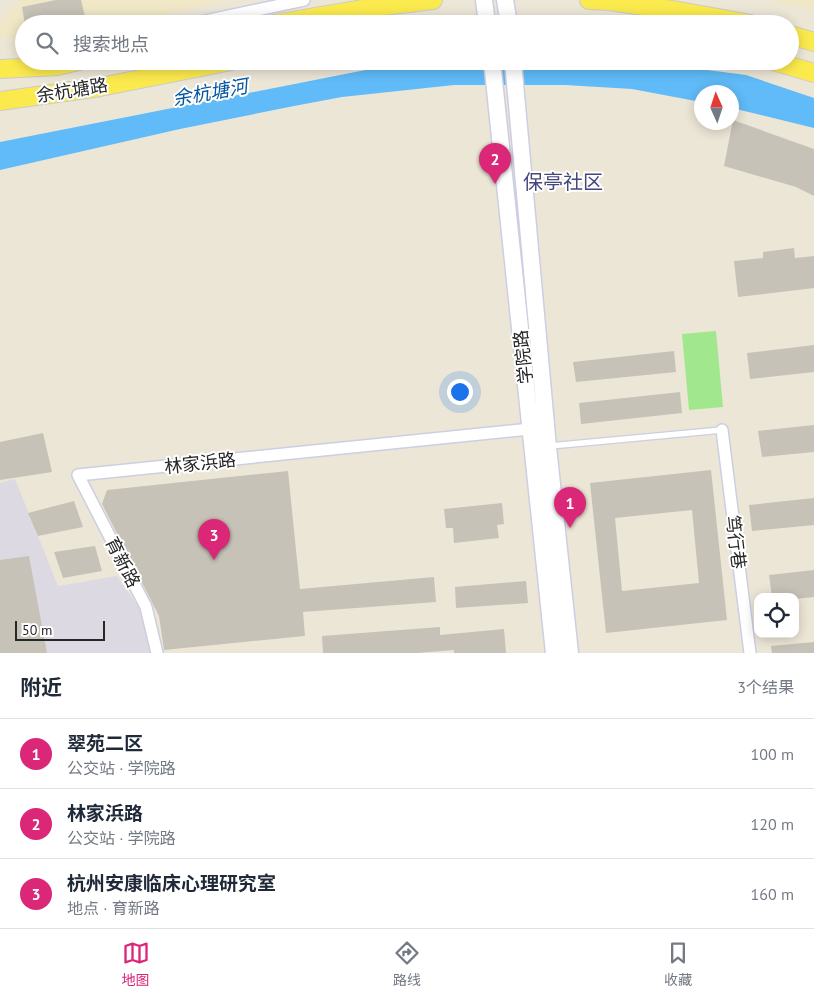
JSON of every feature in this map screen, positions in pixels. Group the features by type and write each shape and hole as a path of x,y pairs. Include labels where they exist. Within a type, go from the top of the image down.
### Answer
{"main road":[{"path":"327,15 433,0"},
{"path":"484,0 486,15"},
{"path":"505,0 508,15"},
{"path":"588,0 608,1 701,15"},
{"path":"799,38 814,42"},
{"name":"余杭塘路","path":"0,69 15,68"},
{"path":"799,69 814,73"},
{"name":"余杭塘路","path":"0,101 100,87 186,70"},
{"name":"学院路","path":"493,70 554,653"},
{"name":"学院路","path":"513,70 548,446 570,653"}],"street":[{"path":"233,15 304,0"},
{"name":"林家浜路","path":"78,475 530,429"},
{"name":"笃行巷","path":"722,430 750,653"},
{"name":"育新路","path":"78,475 146,607 157,653"}],"lane":[{"path":"548,446 722,430"}],"shaded area":[{"path":"21,0 224,0 164,15 15,15 15,39 3,38 0,35 0,23"},
{"path":"767,0 814,0 814,12 802,7"},
{"path":"15,479 58,586 117,576 140,609 151,653 0,653 0,483"}],"green space":[{"path":"716,331 723,407 689,410 682,334"}],"water":[{"path":"365,70 707,70 746,75 814,98 814,128 739,110 739,85 694,85 694,101 632,89 565,85 454,85 342,97 180,129 0,170 0,142"}],"building":[{"path":"56,0 81,0 85,15 23,15 22,7"},
{"path":"739,122 814,149 814,196 796,187 724,166 731,130 739,130"},
{"path":"794,248 795,258 814,256 814,288 738,297 734,261 763,258 763,252"},
{"path":"814,345 814,372 750,379 747,353"},
{"path":"674,351 676,372 576,382 573,362"},
{"path":"680,392 682,413 581,424 579,403"},
{"path":"814,425 814,452 762,457 758,431"},
{"path":"43,433 52,472 0,480 0,442"},
{"path":"711,470 727,620 606,633 590,483","holes":["692,510 699,583 622,591 615,518"]},
{"path":"288,471 300,589 434,577 436,602 303,612 305,636 164,650 159,616 102,504 107,490"},
{"path":"814,498 814,525 752,531 749,505"},
{"path":"74,501 83,527 38,536 28,513"},
{"path":"502,503 504,524 497,525 499,538 454,543 453,528 446,528 444,509"},
{"path":"95,546 102,571 63,578 54,552"},
{"path":"29,556 47,653 0,653 0,560"},
{"path":"814,570 814,597 799,599 799,593 771,593 769,575"},
{"path":"526,581 528,603 456,608 455,587"},
{"path":"440,627 440,635 504,629 506,653 454,653 454,650 417,653 323,653 322,636"},
{"path":"814,642 814,653 772,653 771,646"}],"place":[{"name":"林家浜路","path":"495,184"},
{"name":"翠苑二区","path":"570,528"},
{"name":"杭州安康临床心理研究室","path":"214,560"}],"district":[{"name":"保亭社区","path":"563,182"}],"water label":[{"name":"余杭塘河","path":"210,92"}]}
